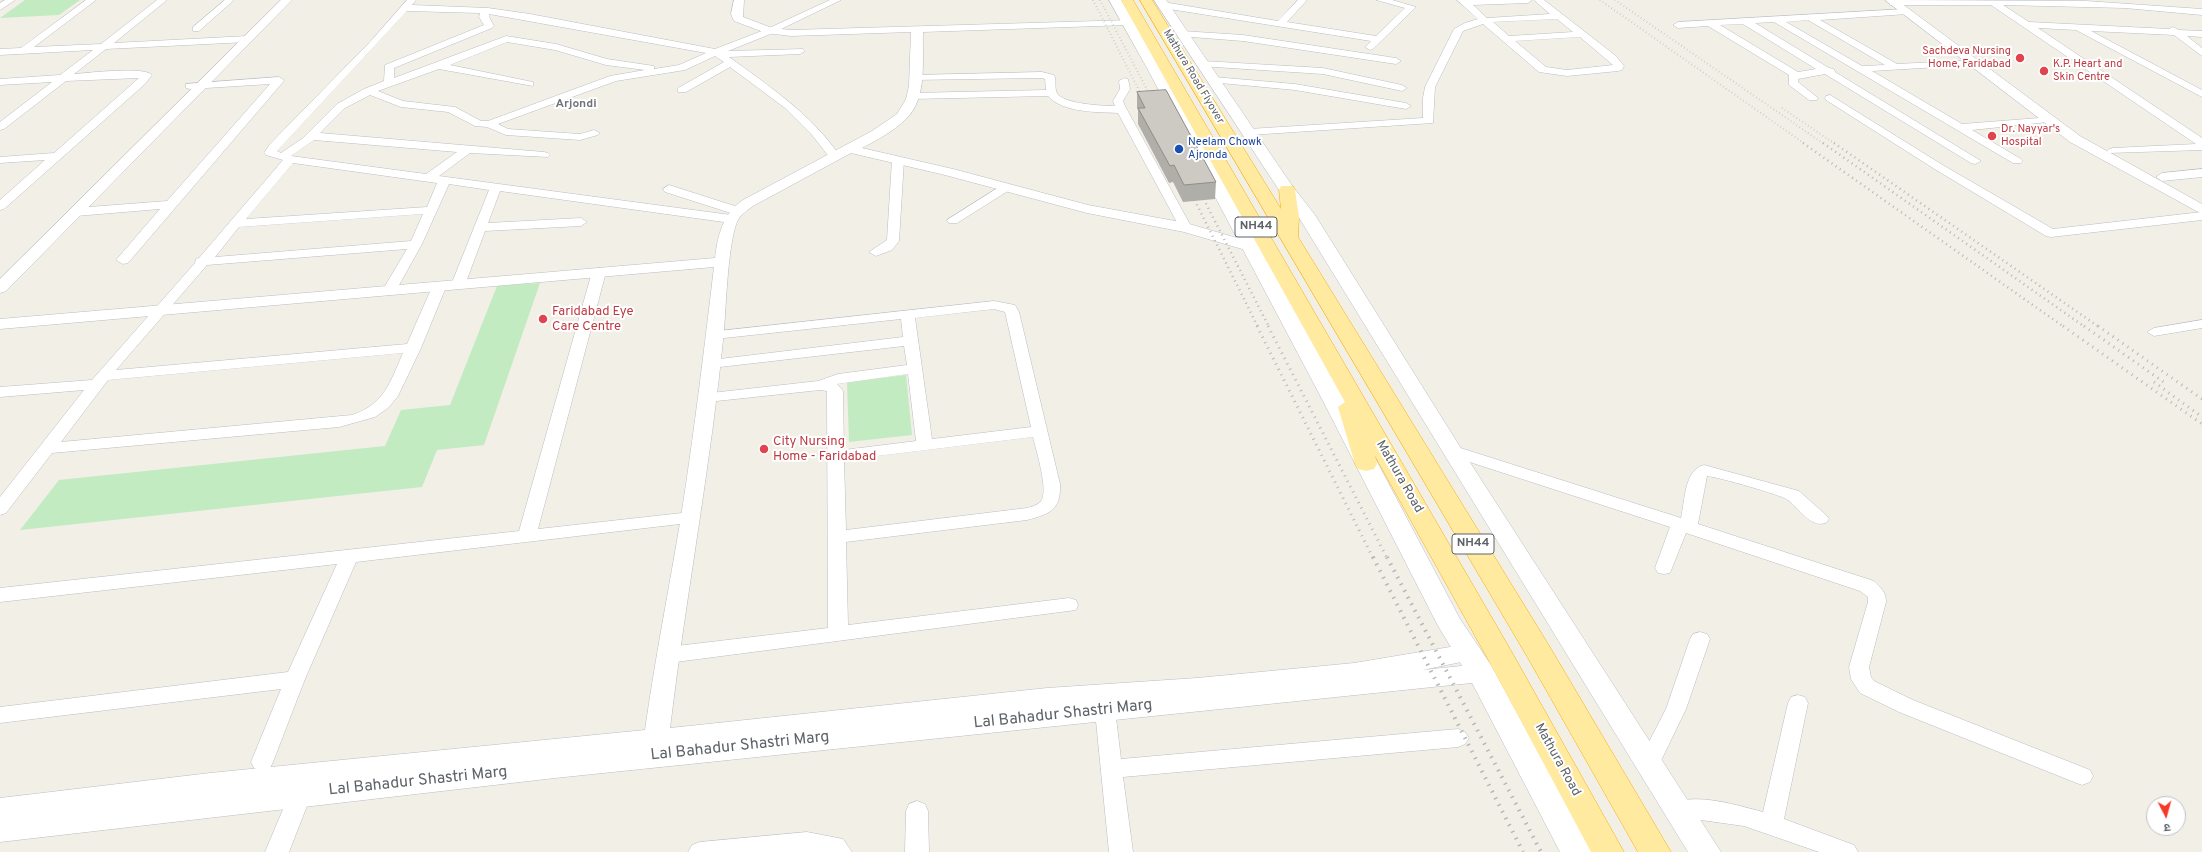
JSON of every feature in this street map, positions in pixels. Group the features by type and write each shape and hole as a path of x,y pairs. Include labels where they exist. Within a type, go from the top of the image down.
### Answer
{"highway":[{"name":"Mathura Road Flyover","path":"1127,0 1155,58 1187,104"},
{"name":"Mathura Road Flyover","path":"1178,40 1289,238"},
{"path":"1155,58 1187,104"},
{"name":"Mathura Road","path":"1187,104 1500,656 1608,852"},
{"path":"1287,190 1290,217 1289,238"},
{"name":"NH44","path":"1289,238 1538,651 1655,852"},
{"path":"1338,370 1366,464"}],"main road":[{"path":"1115,0 1128,22 1155,58 1160,94 1249,246 1334,401 1450,624 1481,674 1576,852"},
{"path":"1156,2 1178,40 1209,72 1287,190 1306,215 1451,450 1705,852"}],"street":[{"path":"0,7 11,0"},
{"path":"23,51 92,0"},
{"path":"0,127 163,0"},
{"path":"196,29 230,0"},
{"path":"5,273 76,212 244,37 276,0"},
{"path":"0,52 244,37 288,0"},
{"path":"739,0 736,14 738,19 770,31 813,33 1128,22"},
{"path":"368,91 401,104 451,109 479,124 489,124 614,78 681,68 770,31 818,4 837,0"},
{"path":"1281,23 1303,0"},
{"path":"1364,55 1377,39 1411,7 1380,0"},
{"path":"1463,1 1528,0"},
{"path":"1463,1 1484,21 1508,39 1539,67 1547,71 1567,73 1618,68 1619,66 1617,62 1538,0"},
{"path":"1678,25 1811,18 1900,4 1957,1 2142,3 2202,12"},
{"path":"1156,2 1377,39"},
{"path":"1993,2 2200,147"},
{"path":"2142,3 2202,53"},
{"path":"800,51 717,53 530,17 409,4 270,150 270,153 273,156 286,158 496,187 734,215 887,128 902,116 912,96 915,78 917,30"},
{"path":"1900,4 1972,62 2048,119 2093,150 2202,210"},
{"path":"1900,4 2113,151 2202,199"},
{"path":"389,83 389,68 395,64 489,26 484,17 484,11"},
{"path":"1249,132 1429,121 1428,98 1430,87 1459,29 1466,25 1484,21 1559,16"},
{"path":"1811,18 1896,67"},
{"path":"1777,20 2017,161"},
{"path":"1746,22 1975,161"},
{"path":"1711,24 1796,75 1828,71 1972,62"},
{"path":"2026,25 2174,31 2202,34"},
{"path":"2076,27 2202,94"},
{"path":"1508,39 1582,34"},
{"path":"1178,40 1237,38 1364,55 1396,61"},
{"path":"0,509 100,380 162,311 286,158 311,136 340,106 368,91 436,67 506,39 556,47 606,62 636,65 662,72"},
{"path":"717,53 789,106 816,133 842,153 898,160 1112,215 1186,228 1249,246"},
{"path":"682,90 730,63"},
{"path":"436,67 461,69 529,84"},
{"path":"1209,72 1323,70 1402,88"},
{"path":"1209,72 1406,106"},
{"path":"0,82 124,74 147,75 141,82 0,206"},
{"path":"915,78 1042,75 1051,80 1050,93 1053,97 1064,102 1094,108 1122,110"},
{"path":"1796,75 1793,77 1792,83 1813,98"},
{"path":"0,288 5,273 196,86 280,80 169,205 123,260"},
{"path":"1124,81 1125,89 1118,101 1186,228"},
{"path":"912,96 1050,93"},
{"path":"1120,97 1136,96"},
{"path":"1830,98 1937,166 2051,233 2202,216"},
{"path":"1887,133 1961,128 2048,119"},
{"path":"489,124 506,132 580,137 594,133"},
{"path":"311,136 392,141 467,150 544,155"},
{"path":"2113,151 2200,147"},
{"path":"429,177 467,150"},
{"path":"0,160 56,156"},
{"path":"876,252 887,247 893,241 898,160"},
{"path":"2162,177 2202,174"},
{"path":"389,291 416,244 445,179"},
{"path":"458,285 496,187"},
{"path":"953,220 1004,188"},
{"path":"669,189 734,215"},
{"path":"76,212 169,205"},
{"path":"234,224 431,210"},
{"path":"656,747 668,655 692,518 715,335 724,244 734,215"},
{"path":"480,227 581,222"},
{"path":"201,262 416,244"},
{"path":"0,324 722,262"},
{"path":"527,536 599,272"},
{"path":"48,448 357,420 371,414 384,405 393,393 414,348 439,287"},
{"path":"715,335 994,305 1010,308 1015,319 1052,484 1053,497 1048,506 1041,511 1027,514 837,537"},
{"path":"907,314 925,446"},
{"path":"2154,332 2202,324"},
{"path":"711,364 910,341"},
{"path":"0,392 100,380 414,348"},
{"path":"820,385 838,379 914,369"},
{"path":"707,397 820,385 827,385 835,391 838,634"},
{"path":"836,456 1040,432"},
{"path":"1451,450 1867,586 1877,595 1877,602 1859,667 1861,679 1867,687 1906,706 2082,776"},
{"path":"1664,568 1684,526 1699,474 1704,470 1712,471 1793,495 1820,519"},
{"path":"0,595 692,518"},
{"path":"262,762 295,679 349,557"},
{"path":"668,655 1069,605"},
{"path":"1649,763 1676,709 1700,639"},
{"path":"1121,852 1104,703 1354,672 1468,652"},
{"name":"Lal Bahadur Shastri Marg","path":"0,830 249,799 304,785 656,747 1104,703 1481,674"},
{"path":"0,715 295,679"},
{"path":"1772,824 1798,703"},
{"path":"1112,769 1458,738"},
{"path":"0,810 210,784 304,785 277,852"},
{"path":"1679,810 1705,809 1724,812 1772,824 1846,852"},
{"path":"917,811 917,852"},
{"path":"700,852 807,842 835,846 840,852"}],"green space":[{"path":"25,0 80,0 59,15 0,18"},
{"path":"540,283 484,445 437,450 422,487 20,530 59,480 385,446 401,410 450,405 497,286"},
{"path":"906,375 912,435 849,442 847,382"}],"building":[{"path":"1166,90 1216,182 1184,185 1174,165 1170,166 1138,108 1145,108 1137,92"}],"railway":[{"path":"1093,0 1145,102"},
{"path":"1100,0 1153,101"},
{"path":"1600,0 1805,144"},
{"path":"1615,0 1824,144"},
{"path":"1782,108 1835,144"},
{"path":"1803,143 2064,327"},
{"path":"1823,143 2085,327"},
{"path":"1834,143 2099,327"},
{"path":"1199,190 1269,327"},
{"path":"1190,191 1258,327"},
{"path":"1257,326 1373,558"},
{"path":"1268,326 1387,558"},
{"path":"2063,326 2202,424"},
{"path":"2084,326 2165,383"},
{"path":"2098,326 2202,399"},
{"path":"2154,382 2202,417"},
{"path":"1373,557 1523,852"},
{"path":"1387,557 1541,852"}],"place":[{"name":"Sachdeva Nursing Home, Faridabad","path":"2020,58"},
{"name":"K.P. Heart and Skin Centre","path":"2044,71"},
{"name":"Dr. Nayyar's Hospital","path":"1992,136"},
{"name":"Neelam Chowk Ajronda","path":"1179,149"},
{"name":"Faridabad Eye Care Centre","path":"543,319"},
{"name":"City Nursing Home - Faridabad","path":"764,449"}],"district":[{"name":"Arjondi","path":"576,105"}]}
